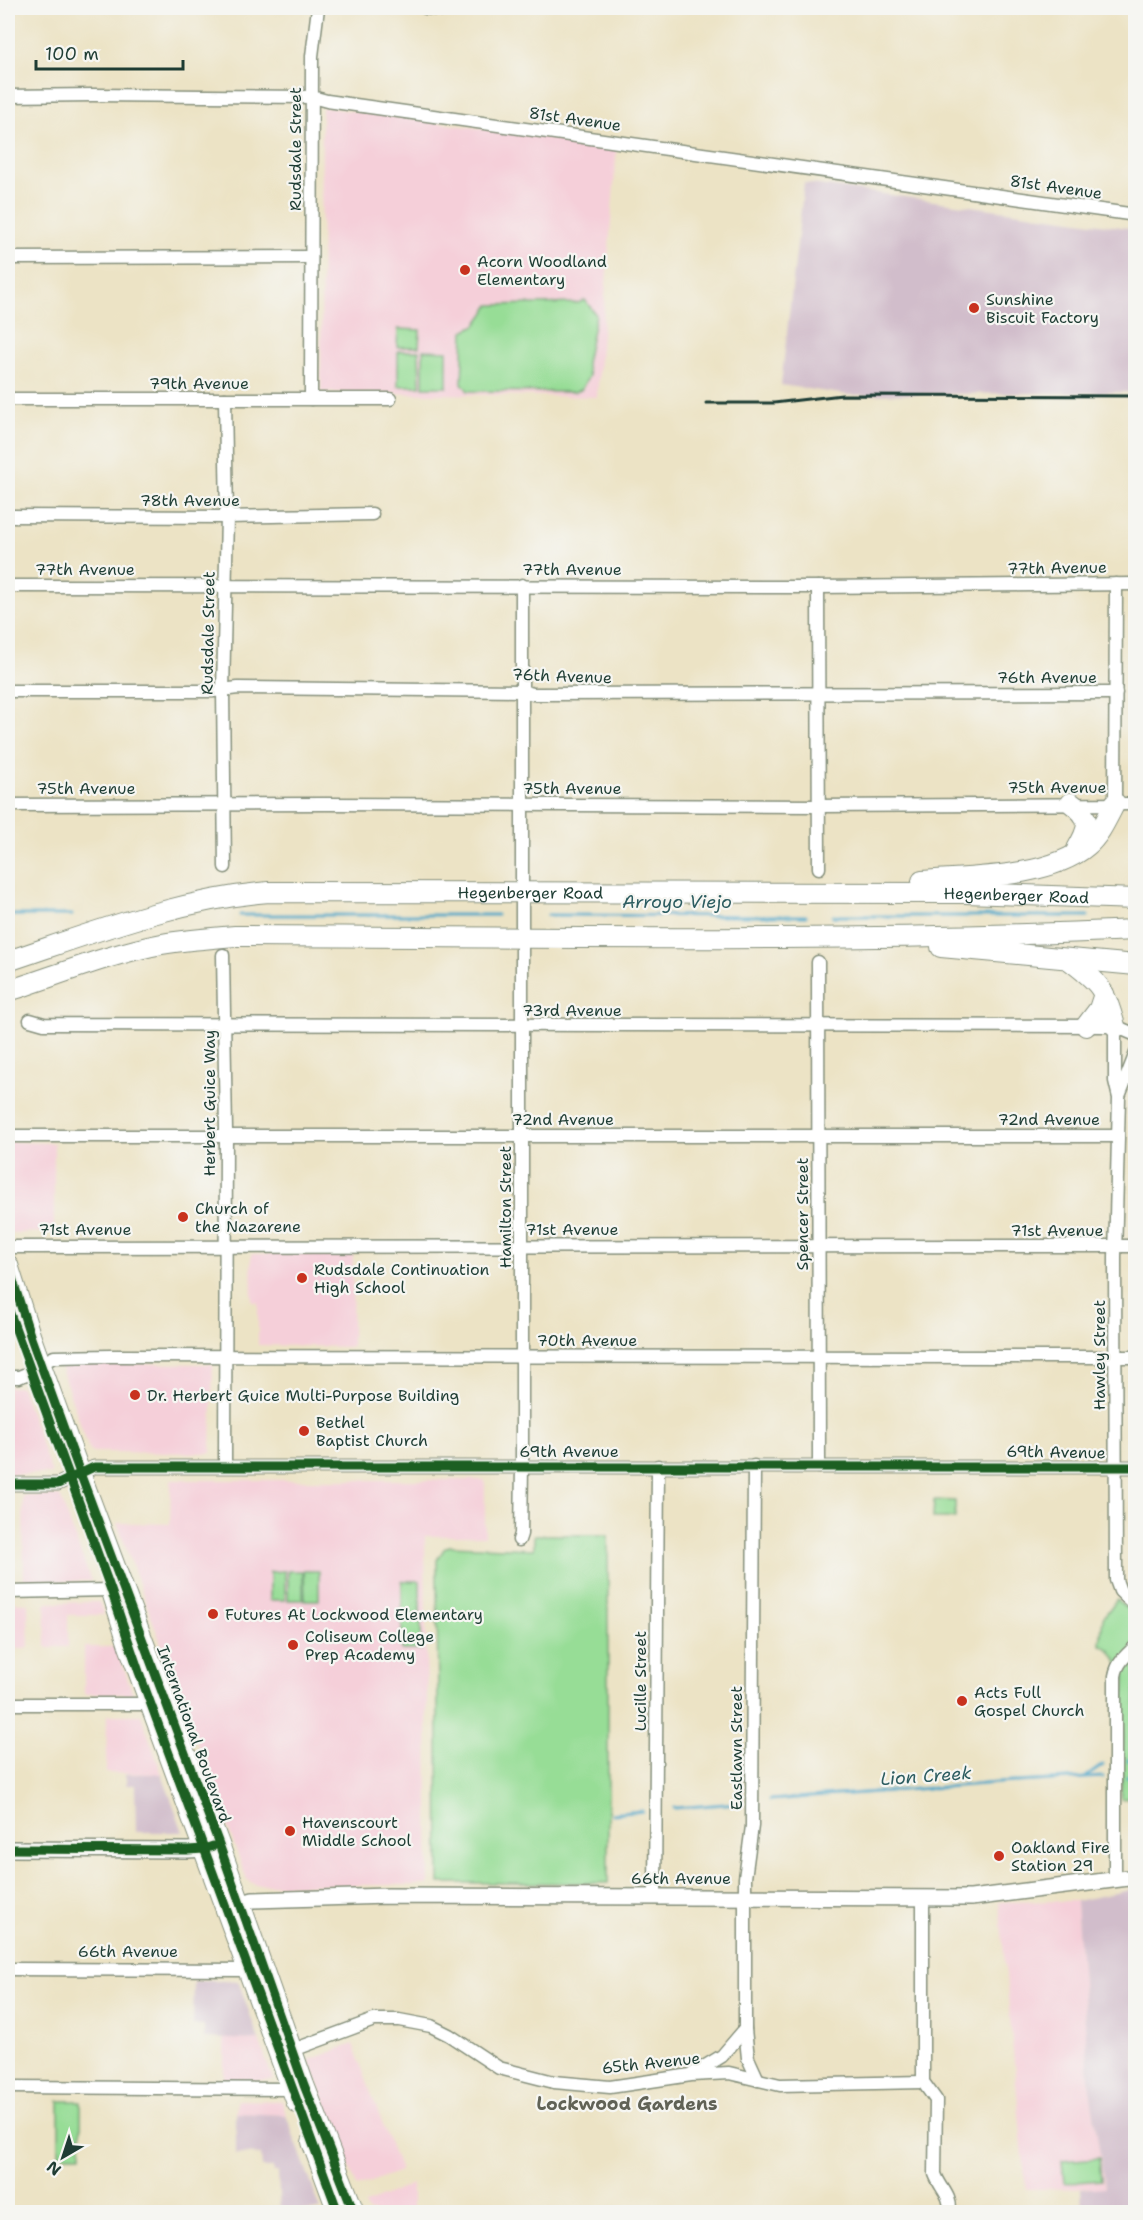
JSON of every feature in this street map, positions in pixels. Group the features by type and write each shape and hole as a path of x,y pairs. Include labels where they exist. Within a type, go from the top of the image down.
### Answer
{"main road":[{"path":"1071,803 1083,815 1087,832 1073,856"},
{"path":"818,893 1025,871 1054,864 1073,856 1088,845 1099,833 1115,803"},
{"name":"Hegenberger Road","path":"8,961 188,904 269,892 965,892 1136,899"},
{"name":"Hegenberger Road","path":"8,991 121,954 196,938 235,936 818,937 1022,935 1136,930"},
{"path":"818,937 1136,965"},
{"path":"1065,958 1096,981 1104,994 1115,1026"},
{"path":"1086,1026 1099,1009 1104,994"},
{"name":"International Boulevard","path":"8,1265 36,1368 75,1475 233,1906 293,2050 320,2127 354,2212"},
{"name":"International Boulevard","path":"8,1308 36,1368"},
{"name":"International Boulevard","path":"75,1475 150,1704 211,1847"},
{"name":"International Boulevard","path":"233,1906 249,1970 338,2212"}],"street":[{"name":"Rudsdale Street","path":"311,399 312,56 318,8"},
{"path":"426,8 445,9"},
{"name":"81st Avenue","path":"8,96 93,94 312,98 1136,215"},
{"path":"8,258 311,257"},
{"name":"79th Avenue","path":"8,399 390,399"},
{"name":"Rudsdale Street","path":"225,399 227,517 223,691 225,867"},
{"name":"78th Avenue","path":"8,516 227,517 372,514"},
{"path":"1115,803 1116,584"},
{"name":"77th Avenue","path":"8,586 818,587 1136,584"},
{"name":"Hamilton Street","path":"519,1540 522,1466 522,585"},
{"path":"818,587 819,868"},
{"name":"76th Avenue","path":"8,691 223,691 250,688 522,691 530,694 1116,693"},
{"name":"75th Avenue","path":"8,805 1136,804"},
{"name":"Herbert Guice Way","path":"223,955 226,1135 225,1466"},
{"name":"Spencer Street","path":"819,962 819,1467"},
{"name":"73rd Avenue","path":"30,1020 44,1024 1115,1026"},
{"path":"1115,1026 1136,1035"},
{"name":"Hawley Street","path":"1115,1026 1115,1081 1119,1098 1115,1357 1116,1580 1120,1591 1136,1606"},
{"name":"Hawley Street","path":"1119,1098 1136,1053"},
{"name":"72nd Avenue","path":"8,1136 1118,1136"},
{"name":"71st Avenue","path":"8,1247 1136,1246"},
{"name":"70th Avenue","path":"8,1377 19,1377 59,1356 1136,1357"},
{"name":"Lucille Street","path":"655,1896 658,1466"},
{"name":"Eastlawn Street","path":"754,1466 752,1826 746,1864 745,2029 748,2058 758,2080"},
{"name":"69th Avenue","path":"8,1484 58,1484 94,1467 1136,1467"},
{"path":"8,1592 111,1590"},
{"path":"1115,1880 1115,1676 1120,1662 1136,1646"},
{"path":"8,1704 150,1704"},
{"path":"8,1849 211,1847"},
{"name":"66th Avenue","path":"233,1906 253,1900 388,1896 982,1897 1136,1877"},
{"path":"923,1898 923,2082 936,2100 935,2174 938,2184 951,2201 950,2212"},
{"name":"66th Avenue","path":"8,1969 249,1970"},
{"name":"65th Avenue","path":"293,2050 374,2020 399,2020 431,2026 449,2035 499,2068 554,2082 610,2087 691,2074 729,2073 780,2085 923,2082"},
{"path":"691,2074 722,2056 745,2029"},
{"path":"8,2087 292,2090"}],"shaded area":[{"name":"Acorn Woodland Elementary","path":"322,107 617,147 597,397 321,392"},
{"path":"804,183 1135,229 1135,392 848,395 781,385"},
{"path":"8,1142 54,1143 54,1232 11,1233 8,1222"},
{"name":"Rudsdale Continuation High School","path":"353,1253 352,1347 258,1345 258,1302 252,1302 251,1254"},
{"path":"59,1363 213,1364 211,1453 90,1452"},
{"path":"8,1387 21,1387 52,1474 8,1474"},
{"name":"Coliseum College Prep Academy","path":"171,1480 485,1480 485,1536 425,1536 429,1885 255,1885 247,1880 117,1523 170,1524"},
{"path":"23,1496 60,1496 91,1581 24,1581"},
{"path":"8,1602 28,1603 29,1648 8,1648"},
{"path":"99,1602 104,1615 68,1615 68,1647 46,1647 45,1603"},
{"path":"84,1647 116,1647 133,1694 84,1694"},
{"path":"107,1715 141,1715 162,1774 106,1773"},
{"path":"126,1774 162,1774 183,1832 136,1832 135,1785 126,1785"},
{"path":"1135,1889 1135,2212 1082,2212 1081,2189 1105,2187 1090,2089 1076,1901"},
{"path":"1076,1901 1090,2089 1105,2188 1026,2189 999,1902"},
{"path":"194,1981 238,1981 259,2040 204,2038 204,2025 193,2025"},
{"path":"224,2038 259,2040 273,2080 224,2080"},
{"path":"353,2044 400,2171 357,2187 309,2060"},
{"path":"237,2100 282,2101 286,2115 236,2113"},
{"path":"236,2113 286,2115 321,2210 280,2211 278,2172 273,2172 272,2168 262,2168 261,2155 236,2154"},
{"path":"412,2184 412,2212 368,2212 365,2205"}],"green space":[{"path":"585,300 596,315 586,363 589,376 581,390 574,392 468,391 462,383 464,331 476,325 490,305 578,303"},
{"path":"398,329 420,330 419,347 397,347"},
{"path":"423,350 447,351 447,387 423,387"},
{"path":"398,351 419,351 420,386 398,386"},
{"path":"934,1500 955,1501 955,1518 933,1518"},
{"path":"534,1535 608,1535 608,1883 439,1883 437,1560 444,1549 449,1546 534,1549"},
{"path":"285,1571 285,1600 270,1600 270,1572"},
{"path":"288,1571 303,1571 303,1600 288,1600"},
{"path":"304,1571 319,1571 319,1600 305,1600"},
{"path":"402,1581 420,1581 420,1615 402,1614"},
{"path":"1117,1599 1135,1617 1135,1797 1121,1799 1125,1675 1110,1650 1100,1644 1103,1618"},
{"path":"402,1617 421,1617 421,1650 402,1650"},
{"path":"59,2101 81,2101 81,2155 59,2155"},
{"path":"1099,2158 1101,2180 1064,2183 1062,2161"}],"waterway":[{"name":"Arroyo Viejo","path":"8,915 72,915"},
{"name":"Arroyo Viejo","path":"240,915 497,915"},
{"name":"Arroyo Viejo","path":"548,915 806,916"},
{"name":"Arroyo Viejo","path":"833,916 1088,916"},
{"name":"Lion Creek","path":"1128,1760 1136,1759"},
{"name":"Lion Creek","path":"1086,1777 1103,1765"},
{"name":"Lion Creek","path":"1127,1777 1136,1776"},
{"name":"Lion Creek","path":"770,1800 1103,1777"},
{"name":"Lion Creek","path":"674,1808 738,1803"},
{"name":"Lion Creek","path":"612,1814 642,1811"}],"railway":[{"path":"706,403 774,403 842,395 1136,396"}],"cycle path":[{"path":"8,1265 31,1338 80,1473 219,1844 304,2085 354,2212"},
{"path":"8,1308 338,2212"},
{"path":"8,1484 58,1484 94,1467 1136,1467"},
{"path":"8,1849 188,1850 213,1846"}],"place":[{"name":"Acorn Woodland Elementary","path":"465,270"},
{"name":"Sunshine Biscuit Factory","path":"974,308"},
{"name":"Church of the Nazarene","path":"183,1217"},
{"name":"Rudsdale Continuation High School","path":"302,1278"},
{"name":"Dr. Herbert Guice Multi-Purpose Building","path":"135,1395"},
{"name":"Bethel Baptist Church","path":"304,1431"},
{"name":"Futures At Lockwood Elementary","path":"213,1614"},
{"name":"Coliseum College Prep Academy","path":"293,1645"},
{"name":"Acts Full Gospel Church","path":"962,1701"},
{"name":"Havenscourt Middle School","path":"290,1831"},
{"name":"Oakland Fire Station 29","path":"999,1856"}],"district":[{"name":"Lockwood Gardens","path":"627,2104"}]}
